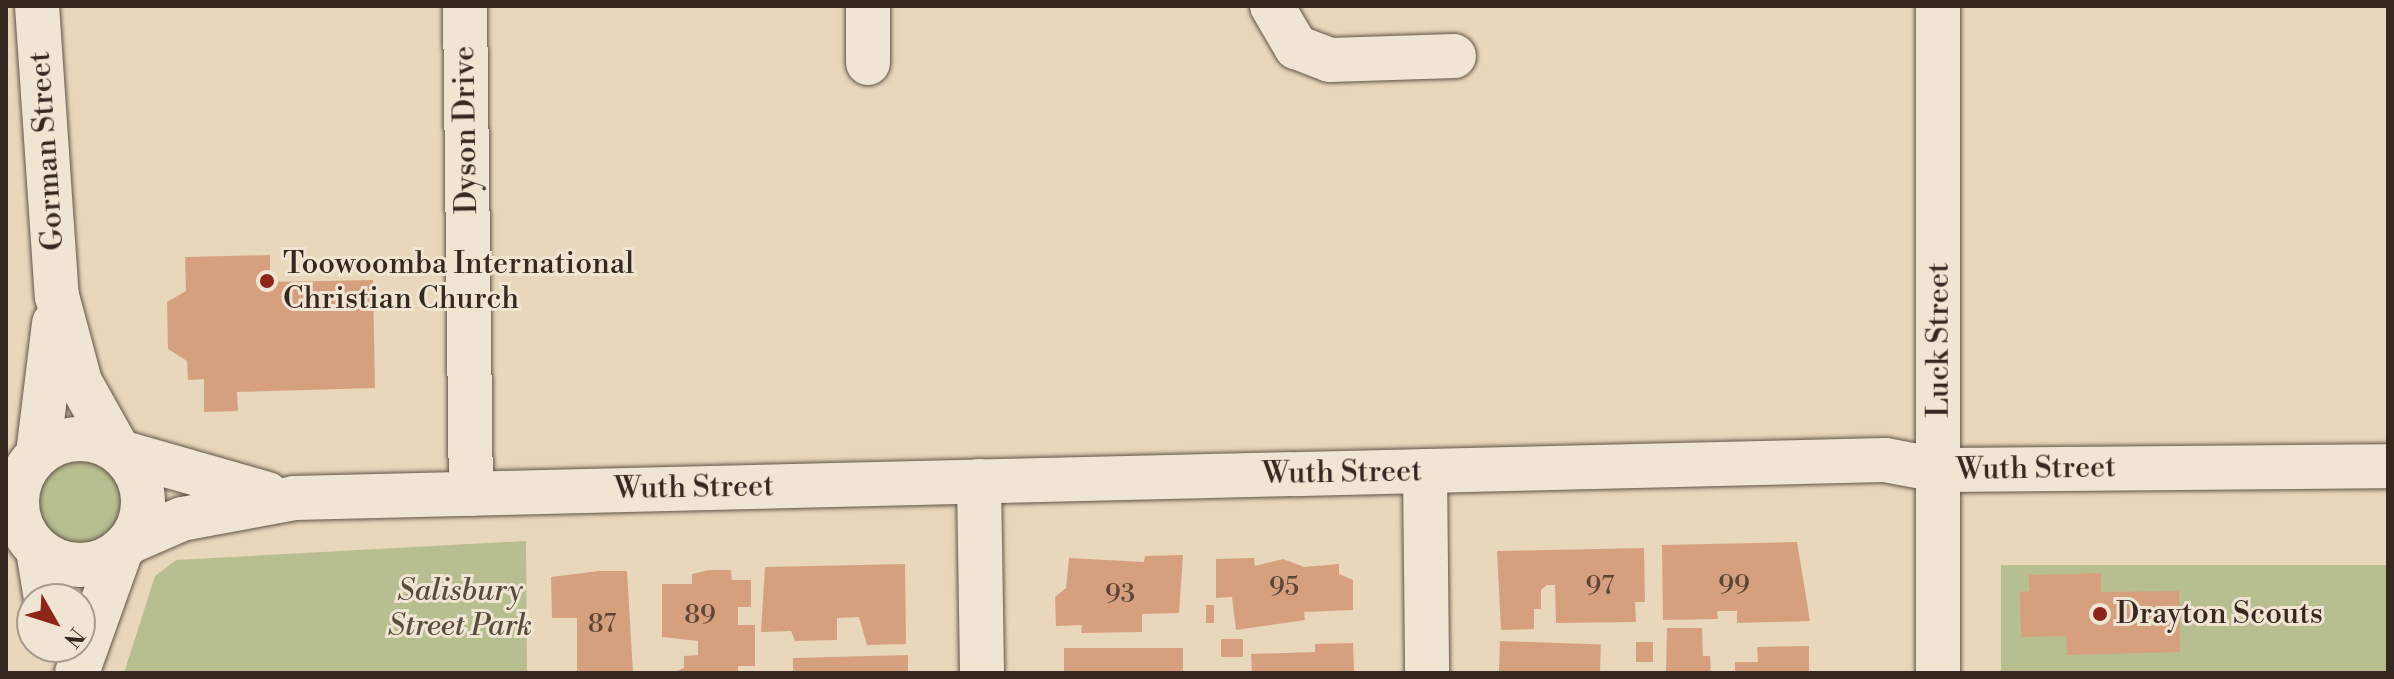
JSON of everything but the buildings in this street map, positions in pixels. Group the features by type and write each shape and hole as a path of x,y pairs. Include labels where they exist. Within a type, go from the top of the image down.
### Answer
{"street":[{"name":"Gorman Street","path":"37,6 23,103 57,296 80,382 119,451"},
{"name":"Dyson Drive","path":"465,6 471,494"},
{"path":"868,6 868,63"},
{"path":"1272,6 1296,47 1330,60 1454,56"},
{"name":"Luck Street","path":"1938,6 1938,673"},
{"name":"Gorman Street","path":"23,467 57,296"},
{"path":"40,583 17,512 23,467 78,438 119,451 142,485 140,525 125,546 77,673"},
{"name":"Wuth Street","path":"119,451 218,484 294,498"},
{"name":"Wuth Street","path":"125,546 182,519 294,498 1908,460 1939,470 2388,466"},
{"path":"1425,471 1427,673"},
{"path":"979,481 982,673"},
{"path":"27,544 80,566 125,546"}],"green space":[{"path":"79,459 95,462 109,471 118,485 121,501 118,517 109,531 95,540 79,543 63,540 49,531 40,517 37,501 40,485 49,471 63,462"},
{"name":"Salisbury Street Park","path":"526,541 527,673 124,673 155,576 176,560"},
{"path":"2001,565 2388,565 2388,673 2001,673"}],"place":[{"name":"Toowoomba International Christian Church","path":"267,281"},
{"name":"Drayton Scouts","path":"2100,614"}]}
